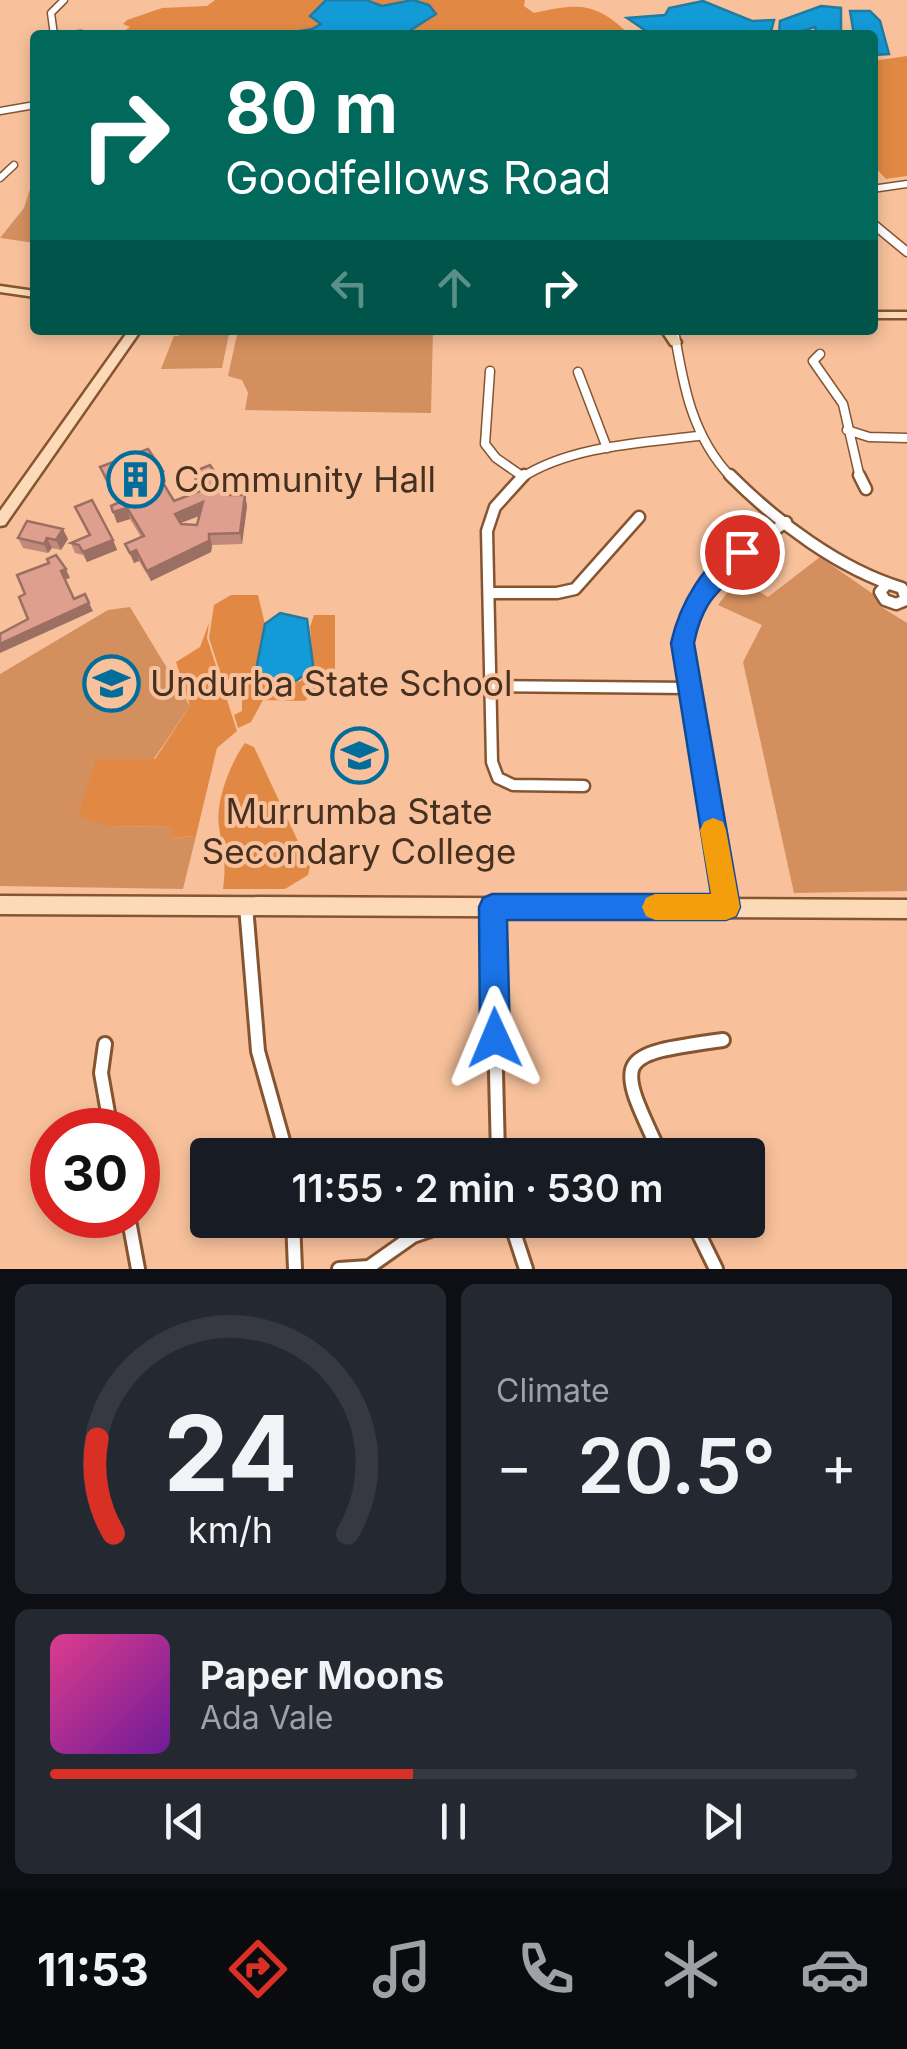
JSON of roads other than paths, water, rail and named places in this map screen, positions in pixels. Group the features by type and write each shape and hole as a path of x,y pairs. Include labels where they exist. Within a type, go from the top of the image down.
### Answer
{"street":[{"path":"53,30 51,14 64,0"},
{"path":"0,112 30,107"},
{"path":"0,178 14,165"},
{"path":"878,188 907,184"},
{"path":"878,228 907,252"},
{"path":"0,280 30,285"},
{"path":"0,289 30,293"},
{"path":"878,312 907,312"},
{"path":"0,521 131,335"},
{"path":"672,335 698,436 732,481 866,577 892,586 905,599"},
{"path":"820,354 813,361 843,404 866,489"},
{"path":"490,371 494,387 483,436 488,450 522,476"},
{"path":"578,372 607,448"},
{"path":"847,430 870,437 907,438"},
{"path":"584,786 513,785 498,778 492,762 490,518 522,476 548,463 607,448 698,436"},
{"path":"489,593 557,593 575,588 639,517"},
{"path":"726,907 682,643 688,614 706,586 742,552 786,522"},
{"path":"892,586 885,600 905,599"},
{"path":"494,686 690,688"},
{"path":"0,905 907,909"},
{"path":"246,906 258,1051 282,1138"},
{"path":"492,907 498,1138"},
{"path":"653,1138 627,1085 626,1071 634,1059 666,1046 723,1040"},
{"path":"105,1044 101,1073 107,1108"},
{"path":"132,1238 138,1269"},
{"path":"294,1238 295,1269"},
{"path":"338,1269 369,1267 410,1238"},
{"path":"516,1238 526,1269"},
{"path":"701,1238 716,1269"}],"water":[{"path":"326,0 366,0 382,6 413,0 429,5 436,14 411,30 306,30 321,24 310,16"},
{"path":"703,1 752,21 774,20 771,30 645,30 627,18 665,15 669,8"},
{"path":"821,6 841,8 841,30 779,30 780,21"},
{"path":"850,11 870,11 880,21 889,54 878,55 878,30 853,30"},
{"path":"280,613 307,619 313,665 302,677 284,685 261,681 257,665 265,624"}],"place":[{"name":"Community Hall","path":"135,480"},
{"name":"Undurba State School","path":"111,684"},
{"name":"Murrumba State Secondary College","path":"359,756"}]}
